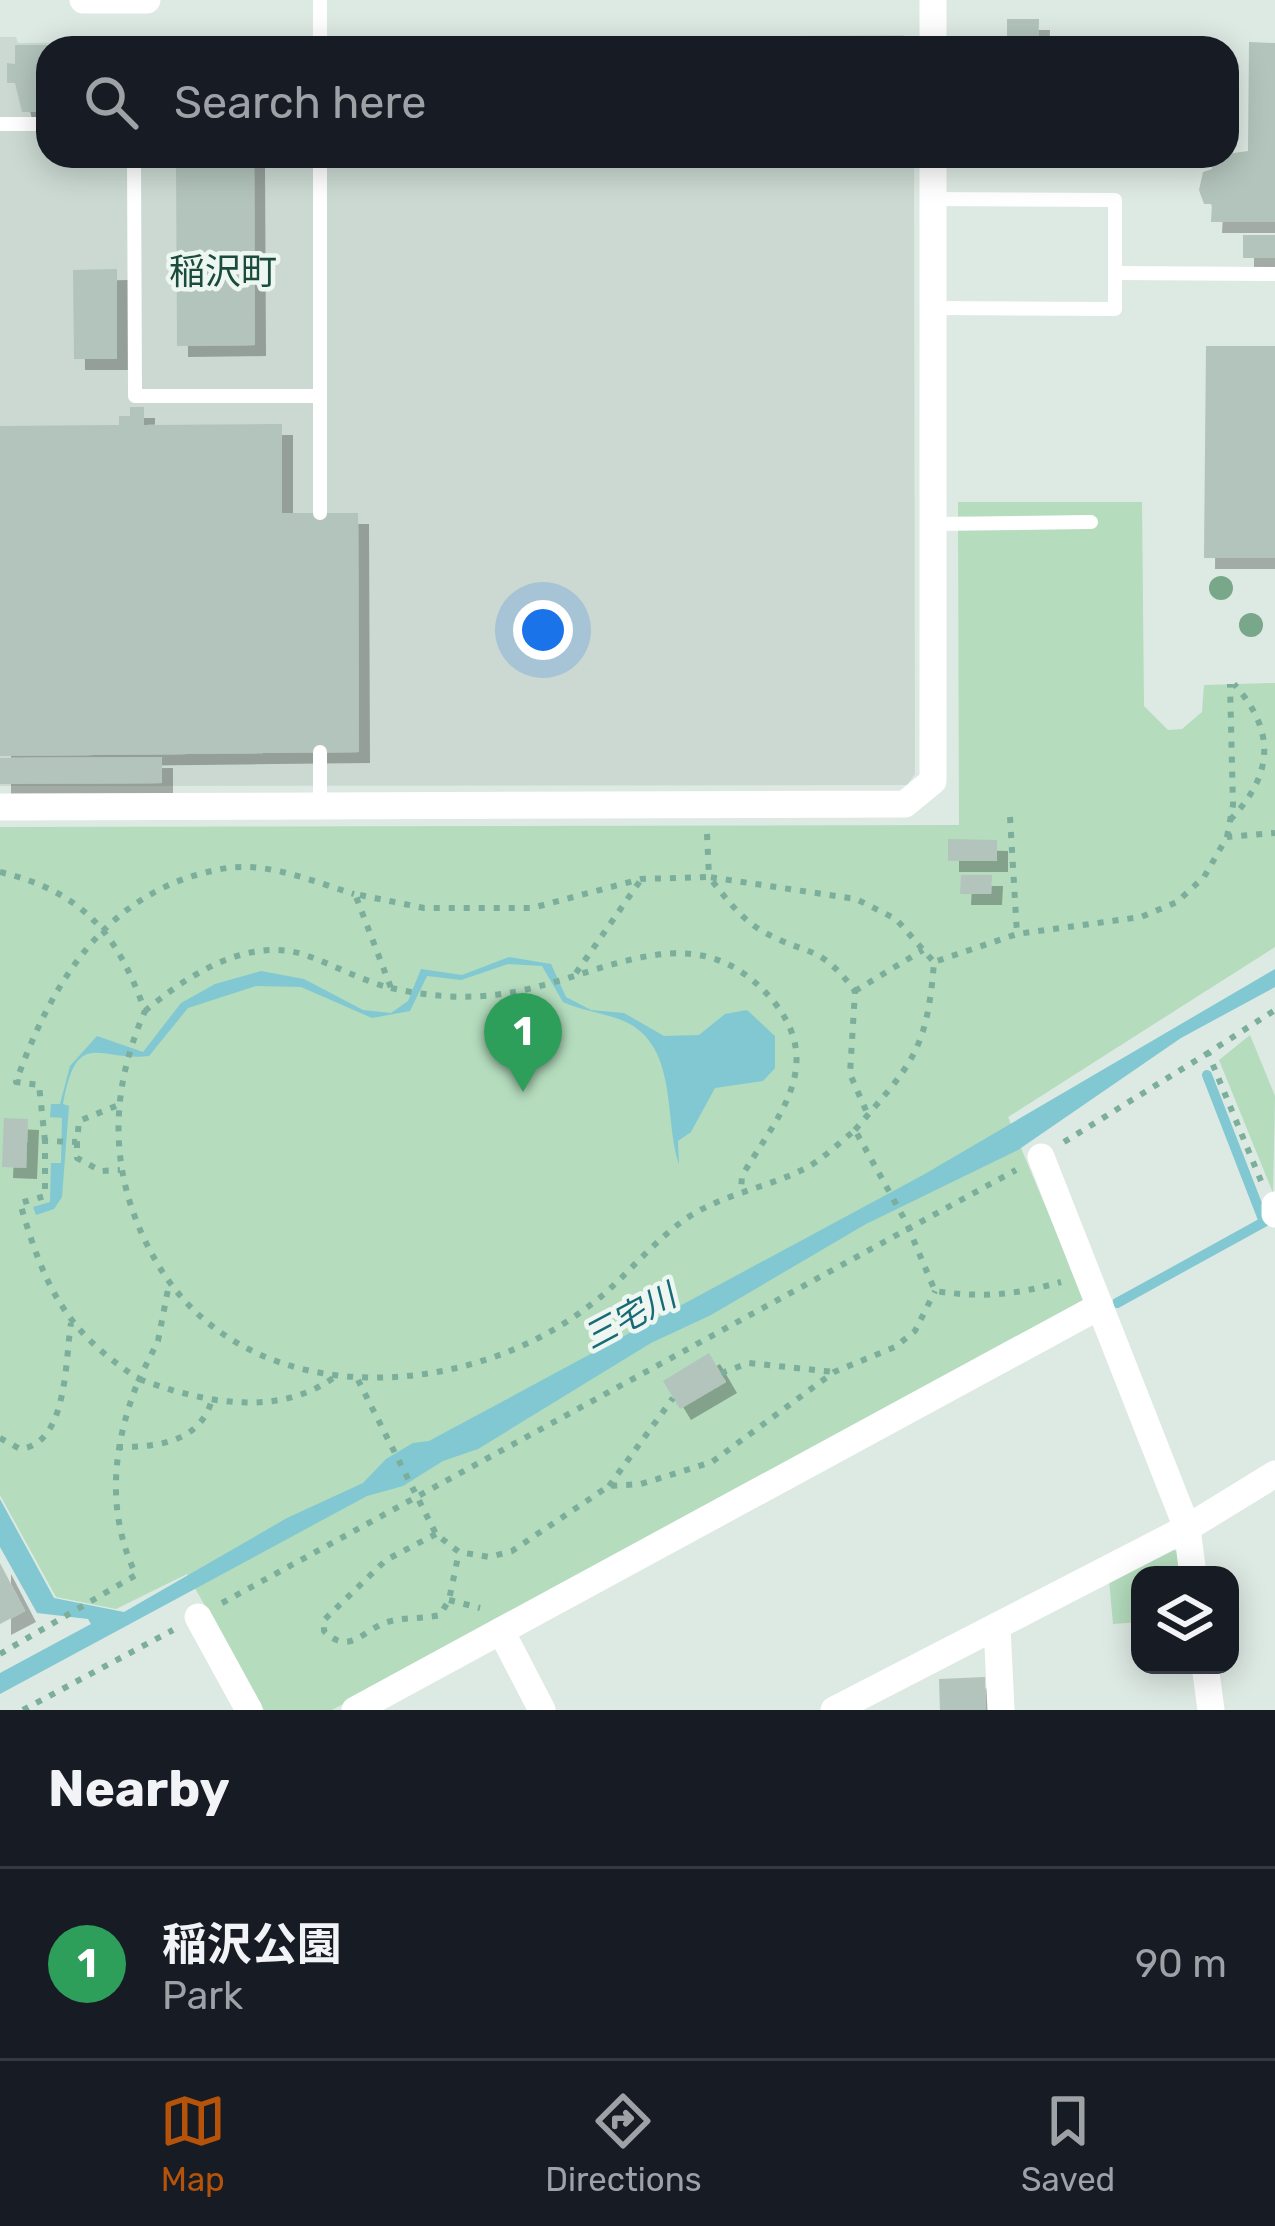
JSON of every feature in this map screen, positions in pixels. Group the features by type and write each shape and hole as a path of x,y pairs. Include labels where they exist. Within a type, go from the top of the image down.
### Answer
{"street":[{"path":"83,0 147,0"},
{"path":"933,0 933,36"},
{"path":"0,807 904,804 933,781 934,168"},
{"path":"1041,1156 1186,1528 1192,1566"},
{"path":"355,1710 1100,1306"},
{"path":"834,1710 1186,1528 1275,1474"},
{"path":"198,1617 249,1710"},
{"path":"997,1626 1001,1710"},
{"path":"501,1630 542,1710"},
{"path":"1206,1674 1211,1710"}],"lane":[{"path":"320,0 320,36"},
{"path":"0,124 36,124"},
{"path":"134,168 135,396 320,396"},
{"path":"320,168 320,513"},
{"path":"933,308 1115,309 1115,200 934,199"},
{"path":"1114,273 1275,274"},
{"path":"933,524 1090,522"},
{"path":"320,752 320,807"}],"path":[{"path":"934,962 1017,934 1064,924 1107,926 1177,902 1204,877 1227,837 1232,684 1271,719"},
{"path":"1230,820 1266,779 1274,732"},
{"path":"706,806 709,877 761,930 830,957 855,991 850,1074 868,1115"},
{"path":"1010,817 1017,934"},
{"path":"1227,837 1275,833"},
{"path":"336,1376 320,1388 252,1403 211,1403 140,1379 104,1356 71,1323 36,1260 20,1203 45,1196 44,1093 39,1085 16,1082 56,986 104,925 148,895 229,868 279,871 424,908 532,908 641,879 709,877 856,899 896,920 934,962 929,1026 903,1079 855,1130 805,1168 741,1190 689,1216 632,1261 588,1308 541,1337 467,1368 358,1380 252,1349 170,1284 137,1228 120,1170 117,1106 126,1059 145,1011 176,986 224,960 272,950 300,953 354,978 462,999 556,981 643,956 705,953 757,982 779,1009 795,1062 792,1099 742,1176 741,1190"},
{"path":"0,872 37,881 104,925 128,964 145,1011"},
{"path":"573,976 592,957 641,879"},
{"path":"355,894 392,988"},
{"path":"855,991 923,950"},
{"path":"23,1710 907,1224 1041,1156 1275,1010"},
{"path":"1208,1053 1274,1208"},
{"path":"117,1106 79,1121 76,1141 77,1158 101,1172 120,1170"},
{"path":"610,1486 641,1484 712,1462 834,1372 895,1347 915,1331 935,1291 907,1224 855,1130"},
{"path":"45,1141 76,1141"},
{"path":"935,1291 976,1298 1016,1295 1087,1274"},
{"path":"0,1654 136,1575 125,1551 114,1494 117,1447 158,1340 170,1284"},
{"path":"0,1438 20,1449 44,1440 54,1423 71,1323"},
{"path":"721,1373 749,1363 834,1372"},
{"path":"358,1380 436,1534 459,1552 489,1557 512,1551 610,1486 673,1398"},
{"path":"117,1447 176,1441 206,1418 211,1403"},
{"path":"436,1534 386,1560 325,1620 324,1631 334,1642 364,1639 380,1624 440,1615 449,1600 459,1552"}],"shaded area":[{"path":"0,37 16,37 18,43 36,43 36,168 914,168 915,774 907,785 0,786"}],"green space":[{"path":"958,502 1142,502 1144,706 1168,730 1182,729 1202,712 1204,685 1275,683 1275,947 1008,1117 1085,1301 332,1710 264,1710 187,1574 116,1609 56,1597 0,1495 0,827 959,825"},
{"path":"1250,1035 1275,1096 1273,1193 1219,1060"},
{"path":"1168,1549 1177,1551 1179,1566 1135,1566"},
{"path":"1131,1568 1131,1623 1113,1624 1109,1579"}],"water":[{"path":"509,957 551,964 566,997 591,1010 624,1013 664,1036 699,1035 725,1014 747,1010 775,1036 775,1068 763,1081 715,1088 691,1132 678,1141 679,1164 667,1087 655,1050 628,1023 563,1002 542,966 508,964 461,980 427,976 410,1011 372,1018 301,987 256,986 188,1008 149,1056 92,1053 75,1064 63,1104 69,1106 62,1197 54,1209 36,1215 33,1207 50,1202 51,1163 61,1163 62,1118 50,1117 51,1104 60,1104 70,1066 97,1036 143,1052 181,1003 215,984 261,971 304,979 363,1010 391,1013 408,1001 421,969 462,975"},
{"path":"1275,969 1275,987 1181,1038 1018,1150 866,1224 711,1315 651,1343 478,1449 443,1461 403,1486 367,1496 0,1694 0,1673 91,1624 88,1619 37,1613 0,1547 0,1499 54,1598 124,1612 287,1518 363,1483 386,1459 413,1443 429,1441 923,1175"}],"building":[{"path":"1007,19 1039,19 1038,36 1007,36"},
{"path":"1249,42 1275,43 1275,222 1211,222 1212,204 1204,204 1199,190 1203,172 1239,168 1239,152 1248,151"},
{"path":"15,45 36,45 36,112 22,112 15,83 7,83 7,63 15,64"},
{"path":"176,168 254,168 255,345 177,346"},
{"path":"1243,235 1275,235 1275,258 1243,258"},
{"path":"117,269 117,359 74,359 73,270"},
{"path":"1206,346 1275,346 1275,558 1204,558"},
{"path":"130,407 144,407 144,425 282,424 282,513 358,513 359,752 0,756 0,426 119,425 119,416 130,416"},
{"path":"162,757 162,783 0,784 0,758"},
{"path":"948,839 997,840 997,861 948,861"},
{"path":"961,875 992,875 991,894 960,894"},
{"path":"4,1118 28,1119 26,1168 2,1167"},
{"path":"709,1353 726,1382 680,1409 663,1381"},
{"path":"0,1563 25,1611 0,1624"},
{"path":"985,1677 986,1710 940,1710 939,1679"}],"waterway":[{"path":"1117,1303 1264,1222 1207,1075"}],"place":[{"name":"稲沢公園","path":"523,1092"}],"district":[{"name":"稲沢町","path":"223,271"}],"water label":[{"name":"三宅川","path":"629,1316"}]}
